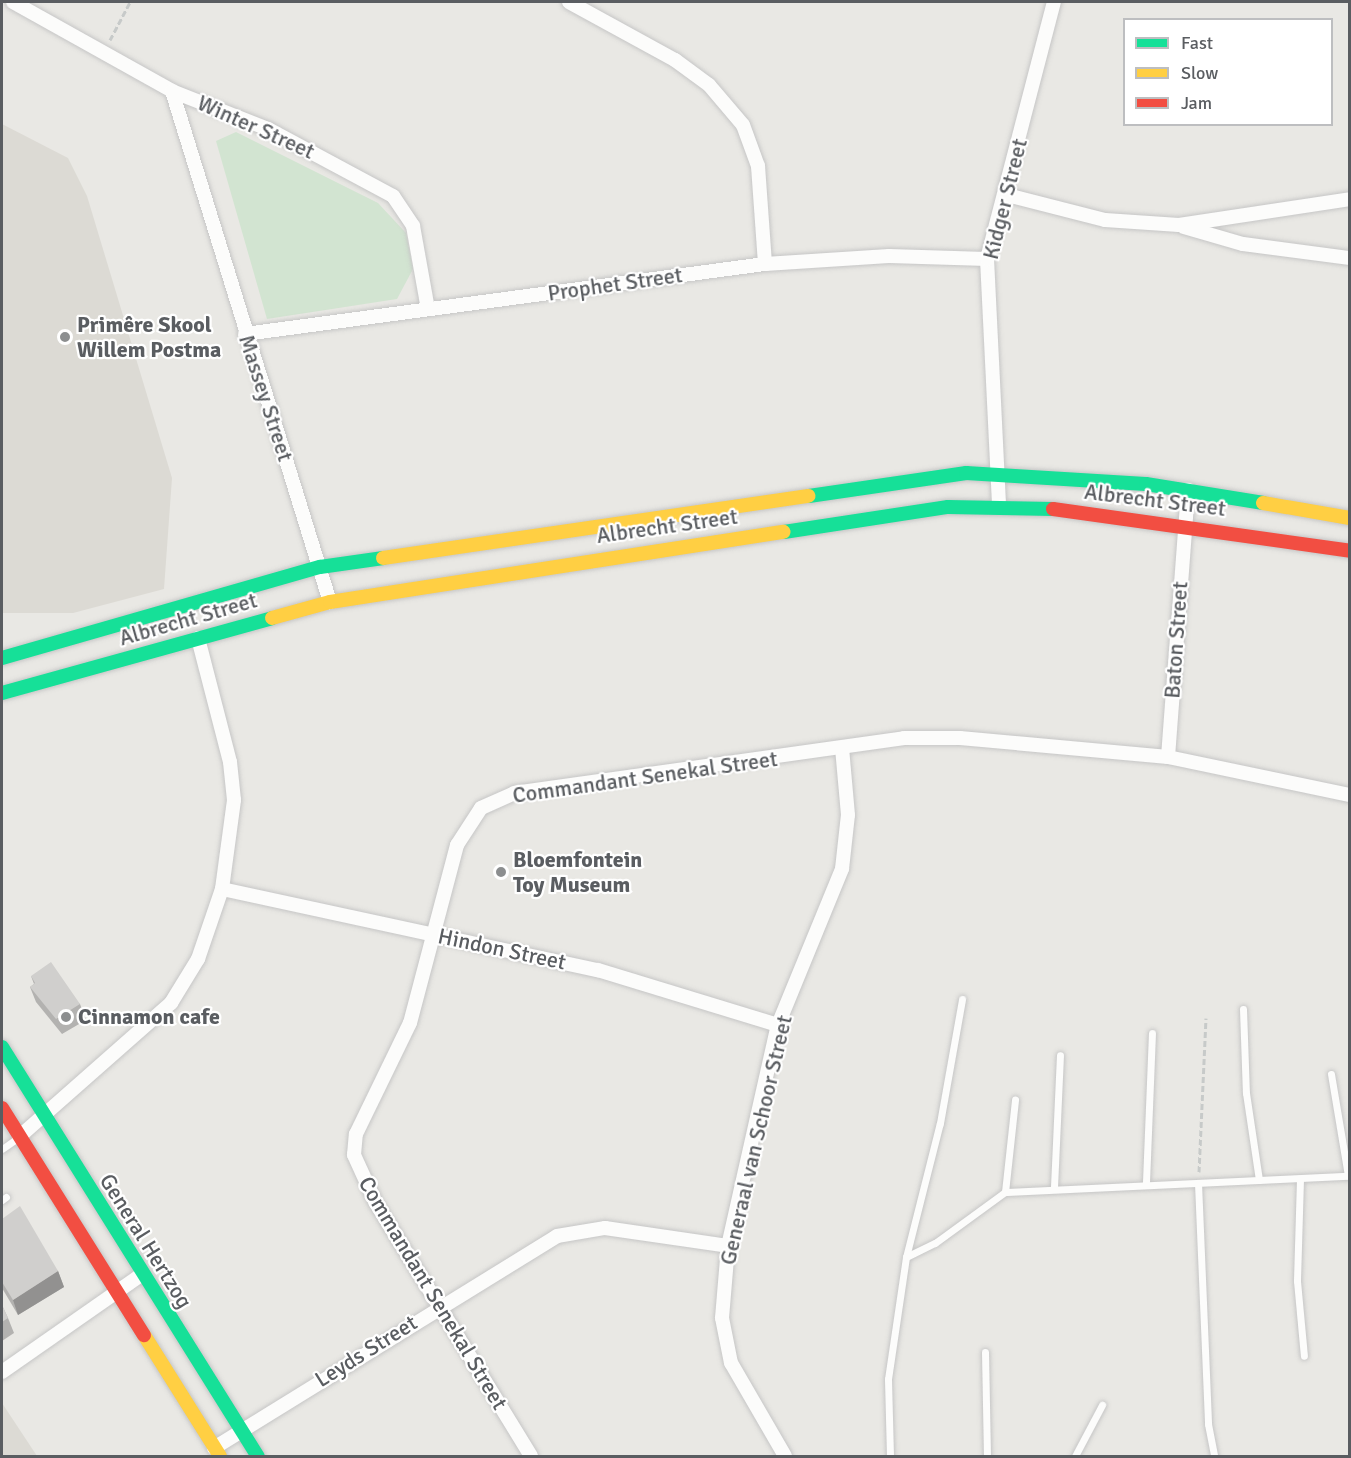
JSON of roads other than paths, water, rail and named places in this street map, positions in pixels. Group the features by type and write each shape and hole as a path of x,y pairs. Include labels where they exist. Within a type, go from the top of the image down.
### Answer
{"street":[{"name":"Winter Street","path":"13,2 172,91 267,129 393,196 413,226 428,309"},
{"path":"568,2 675,60 709,85 743,125 758,166 765,264"},
{"name":"Kidger Street","path":"999,504 987,259 1007,195 1054,2"},
{"name":"Massey Street","path":"172,91 245,334 330,602"},
{"path":"1007,195 1106,220 1179,225 1350,199"},
{"path":"1179,225 1243,244 1350,258"},
{"name":"Prophet Street","path":"245,334 765,264 889,256 987,259"},
{"name":"Albrecht Street","path":"2,658 320,567 681,511 999,472 1188,490 1350,518"},
{"name":"Baton Street","path":"1168,757 1183,523 1188,490"},
{"name":"Albrecht Street","path":"2,693 330,602 718,540 999,504 1183,523 1350,551"},
{"path":"19,1137 176,997 198,959 222,888 234,800 230,762 198,638"},
{"name":"Commandant Senekal Street","path":"531,1456 375,1201 354,1155 356,1134 410,1023 432,934 468,822 496,800 585,782 904,738 960,738 1168,757 1350,795"},
{"name":"Generaal van Schoor Street","path":"785,1456 723,1339 728,1246 778,1025 842,869 848,815 842,748"},
{"name":"Hindon Street","path":"222,888 598,970 778,1025"},
{"name":"General Hertzog","path":"2,1047 141,1275 258,1456"},
{"path":"2,1108 217,1452"},
{"name":"Leyds Street","path":"217,1452 240,1428 539,1244 581,1230 628,1230 728,1246"},
{"path":"2,1372 141,1275"}],"lane":[{"path":"890,1456 888,1379 906,1257 940,1123 962,999"},
{"path":"1243,1009 1246,1093 1258,1180"},
{"path":"1146,1182 1152,1033"},
{"path":"1054,1187 1060,1055"},
{"path":"906,1257 935,1243 1005,1192 1146,1182 1198,1183 1349,1176 1331,1074"},
{"path":"1005,1192 1015,1100"},
{"path":"2,1149 19,1137"},
{"path":"1300,1179 1297,1281 1304,1356"},
{"path":"1198,1183 1208,1424 1214,1456"},
{"path":"985,1352 987,1456"},
{"path":"1075,1456 1101,1405"}],"place":[{"name":"Primêre Skool Willem Postma","path":"65,337"},
{"name":"Bloemfontein Toy Museum","path":"501,872"},
{"name":"Cinnamon cafe","path":"66,1017"}]}
